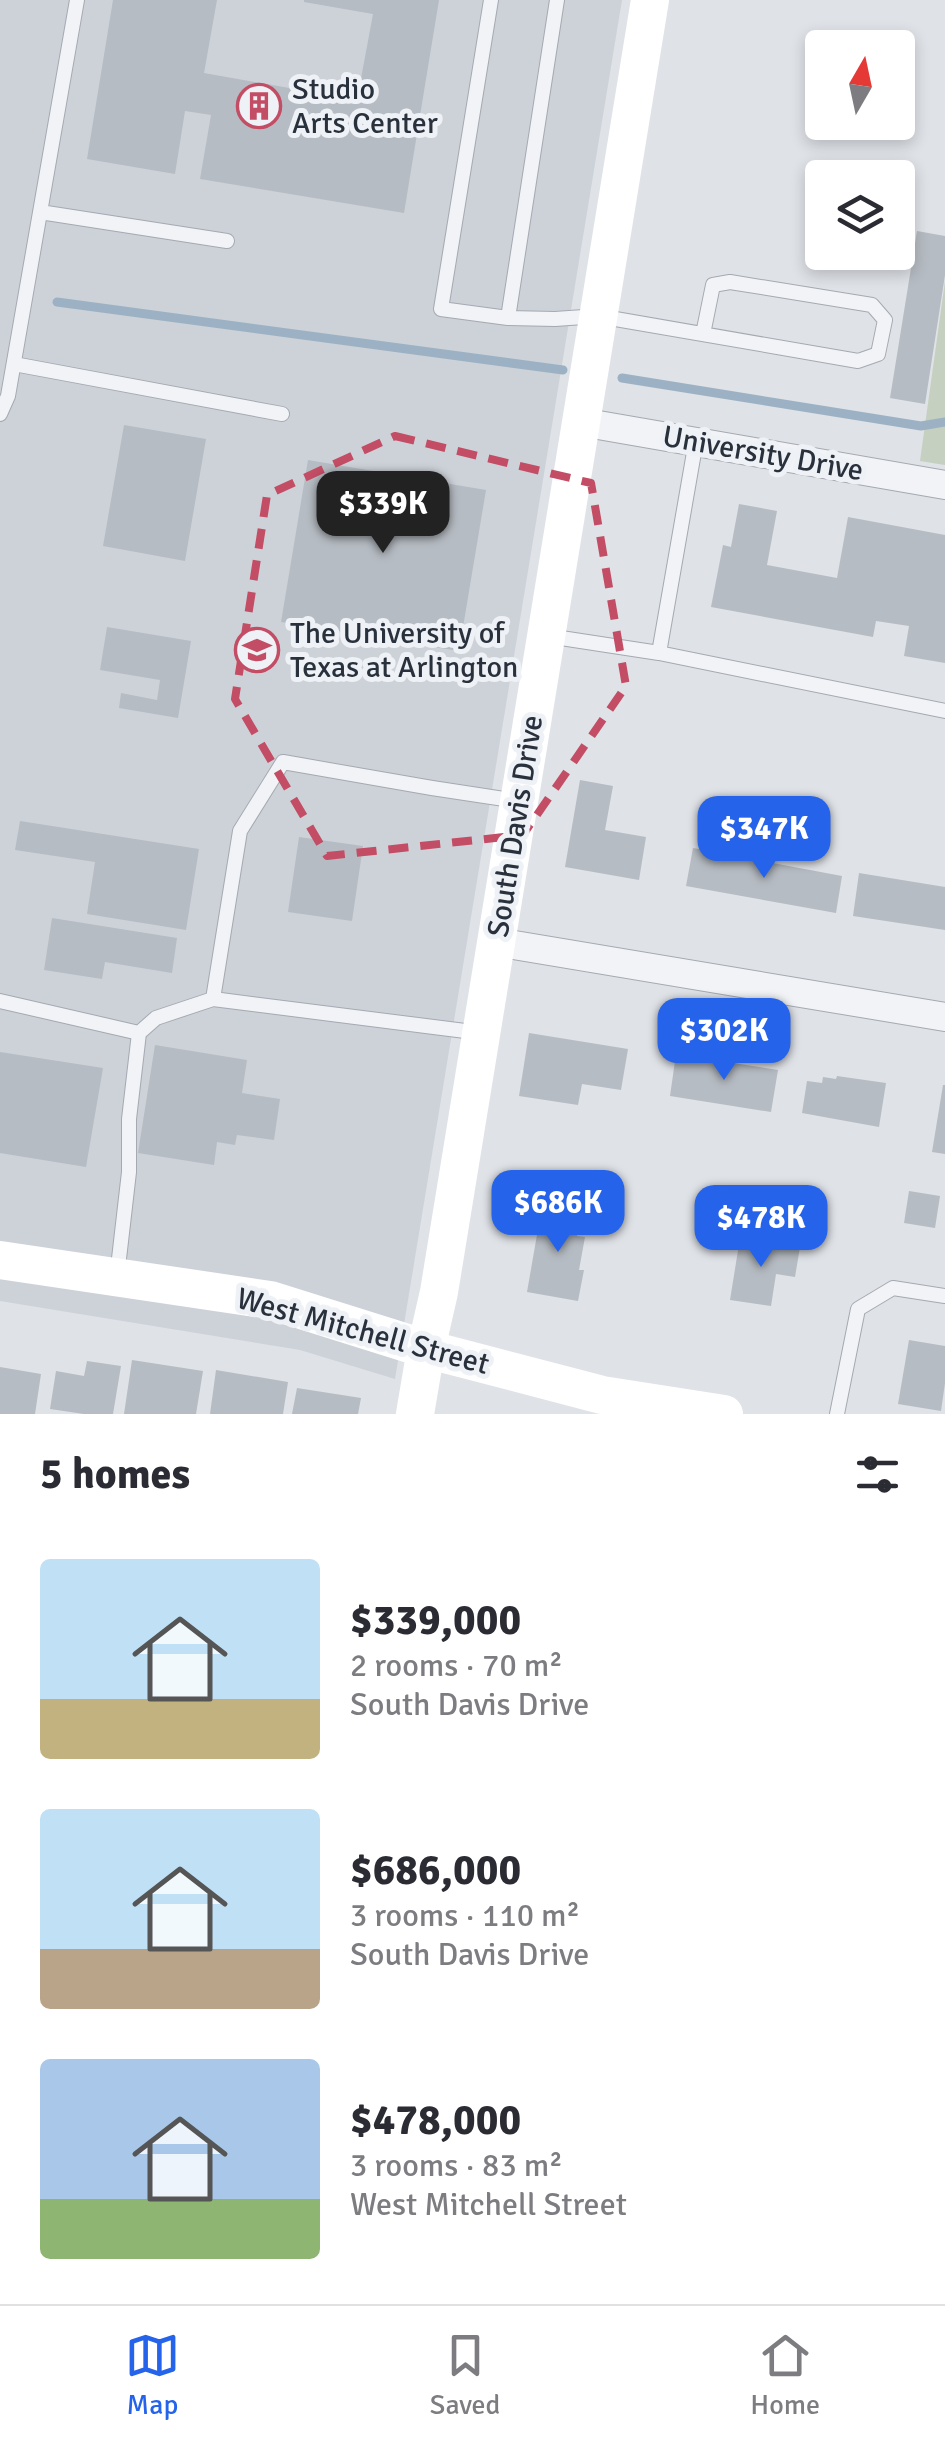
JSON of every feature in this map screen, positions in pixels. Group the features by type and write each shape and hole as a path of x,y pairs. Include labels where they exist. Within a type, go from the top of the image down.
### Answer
{"street":[{"name":"South Davis Drive","path":"416,1414 650,0"},
{"name":"University Drive","path":"581,422 945,485"},
{"path":"496,942 945,1017"},
{"name":"West Mitchell Street","path":"0,1260 270,1300 426,1349 602,1395 724,1414"}],"lane":[{"path":"0,414 14,364 76,0"},
{"path":"491,0 441,309 508,318 598,316 858,361 878,354 886,320 872,305 730,282 712,285 703,334"},
{"path":"508,318 558,0"},
{"path":"40,212 227,241"},
{"path":"14,364 282,414"},
{"path":"658,653 696,441"},
{"path":"546,636 658,653 945,711"},
{"path":"214,999 240,832 283,762 519,801"},
{"path":"116,1277 129,1172 129,1119 139,1033 156,1018 214,999 482,1033"},
{"path":"0,1001 139,1033"},
{"path":"837,1414 858,1309 893,1288 945,1296"}],"highlighted area":[{"path":"395,436 591,483 626,686 523,835 327,856 235,699 267,495"}],"shaded area":[{"name":"The University of Texas at Arlington","path":"0,0 622,0 395,1379 300,1350 0,1301"}],"green space":[{"path":"945,281 945,465 920,461"}],"building":[{"name":"Studio Arts Center","path":"113,0 217,0 204,73 357,100 373,14 304,0 439,0 404,213 200,179 211,115 185,111 175,174 87,159"},
{"path":"917,231 945,236 945,275 925,404 890,398 911,270 915,270"},
{"path":"124,425 206,439 185,561 103,546"},
{"path":"308,460 486,490 459,651 281,622"},
{"path":"739,504 777,511 767,565 837,578 848,517 945,535 945,663 904,656 909,626 876,621 873,637 711,607 723,545 731,547"},
{"path":"107,627 191,641 178,718 119,708 121,693 157,700 160,680 100,670"},
{"path":"580,780 613,786 605,830 646,837 639,880 565,867"},
{"path":"20,821 199,849 186,930 87,914 95,862 15,850"},
{"path":"299,837 363,846 352,921 288,912"},
{"path":"693,848 842,876 836,913 686,886"},
{"path":"859,873 945,887 945,930 853,916"},
{"path":"52,918 177,938 172,973 105,962 102,979 44,970"},
{"path":"529,1033 628,1049 621,1090 582,1084 578,1105 519,1096"},
{"path":"155,1045 247,1060 242,1093 280,1099 274,1140 237,1135 235,1145 217,1142 214,1165 138,1153"},
{"path":"0,1052 103,1068 86,1167 0,1153"},
{"path":"676,1054 778,1070 771,1112 670,1096"},
{"path":"823,1077 886,1083 879,1127 802,1113 807,1081 822,1083"},
{"path":"945,1085 945,1154 932,1152"},
{"path":"909,1191 940,1196 935,1228 904,1223"},
{"path":"546,1203 582,1209 577,1236 585,1237 579,1270 584,1270 578,1301 527,1292"},
{"path":"740,1238 800,1247 795,1277 776,1274 771,1306 730,1300"},
{"path":"909,1340 945,1346 941,1411 898,1404"},
{"path":"132,1360 203,1371 196,1414 124,1414"},
{"path":"87,1361 121,1366 113,1414 50,1409 56,1371 84,1376"},
{"path":"0,1367 41,1374 35,1414 0,1414"},
{"path":"216,1370 288,1382 283,1414 210,1414"},
{"path":"297,1388 361,1398 358,1414 292,1414"}],"waterway":[{"path":"57,302 563,370"},
{"path":"622,378 921,426 945,422"}],"place":[{"name":"Studio Arts Center","path":"259,106"},
{"name":"The University of Texas at Arlington","path":"257,650"}]}
